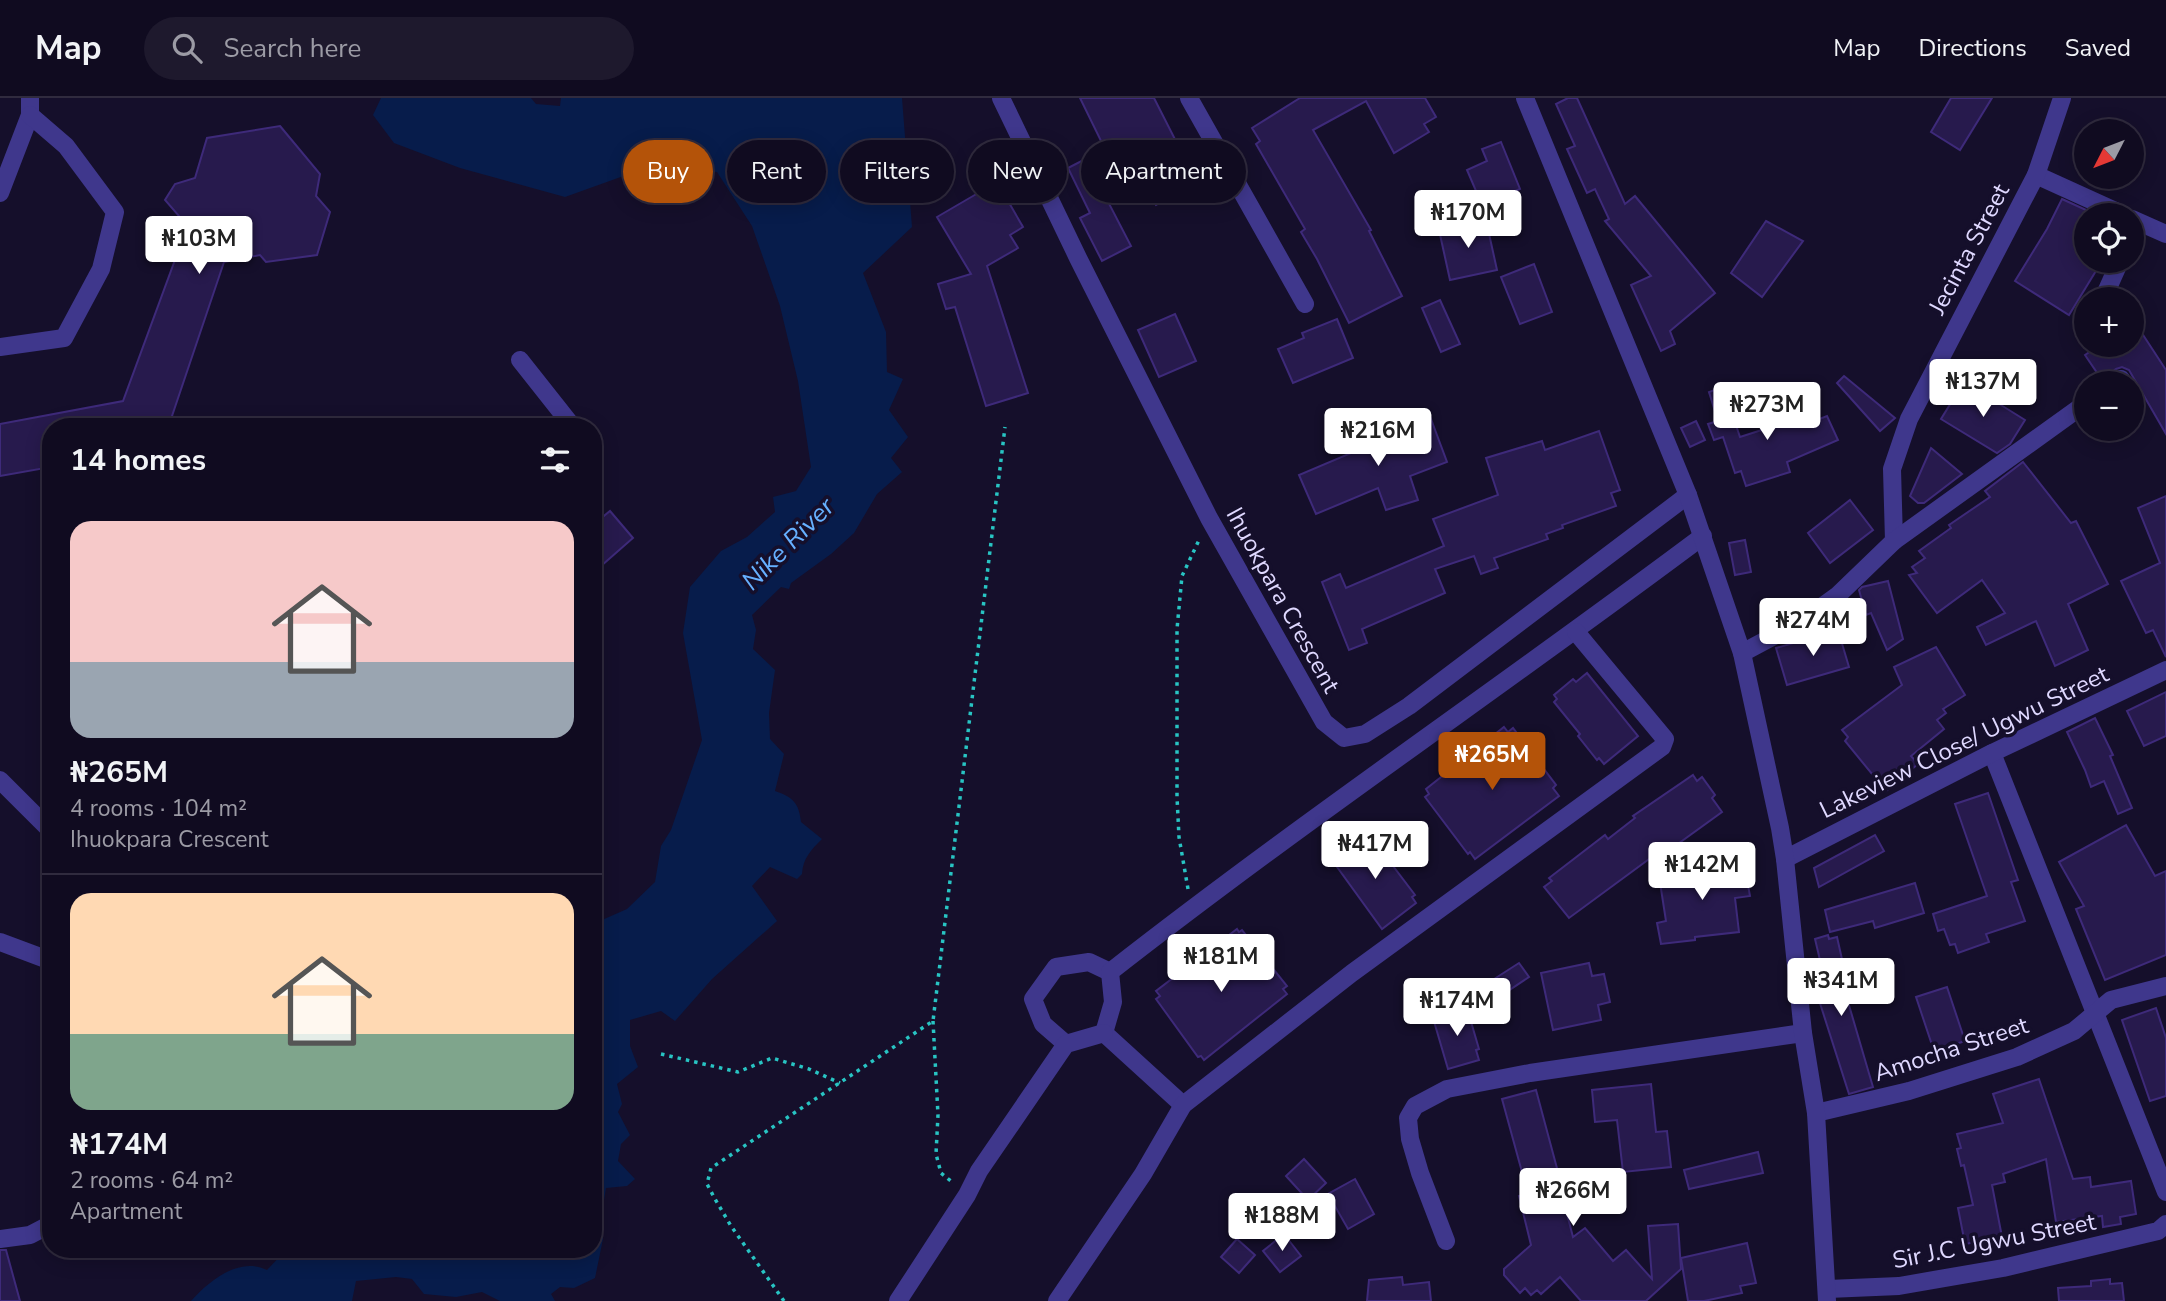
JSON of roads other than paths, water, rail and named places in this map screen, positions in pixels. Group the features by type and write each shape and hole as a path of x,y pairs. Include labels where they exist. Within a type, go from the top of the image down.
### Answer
{"street":[{"name":"Ihuokpara Crescent","path":"1001,98 1209,518 1324,722 1344,738 1365,734 1409,706 1688,495"},
{"path":"1189,98 1305,304"},
{"path":"1525,98 1688,495 1742,653 1785,859 1803,1033 1816,1113 1828,1295"},
{"name":"Jecinta Street","path":"1894,541 1892,469 1909,419 2036,175 2062,98"},
{"path":"0,193 30,107 66,146 115,212 101,269 64,338 0,347"},
{"path":"2036,175 2091,203"},
{"path":"2144,227 2166,234"},
{"path":"520,360 566,418"},
{"path":"1742,653 1802,621 1839,595 1894,541 2074,412"},
{"path":"1110,972 1192,908 1576,632 1703,536"},
{"path":"1057,1301 1143,1174 1183,1104 1352,973 1662,747 1665,739 1576,632"},
{"name":"Lakeview Close/ Ugwu Street","path":"1785,859 1992,753 2166,670"},
{"path":"1992,753 2166,1192"},
{"path":"0,780 42,822"},
{"path":"0,942 42,958"},
{"path":"1066,1044 1043,1024 1033,999 1056,967 1089,962 1110,972"},
{"path":"1104,1033 1113,1002 1110,972"},
{"name":"Amocha Street","path":"1816,1113 1909,1091 2017,1057 2074,1031 2111,1000 2166,986"},
{"path":"1104,1033 1183,1104"},
{"path":"898,1301 967,1195 979,1171 1066,1044 1104,1033"},
{"path":"1446,1241 1410,1139 1408,1118 1415,1106 1447,1089 1530,1073 1803,1033"},
{"name":"Sir J.C Ugwu Street","path":"1828,1295 2003,1268 2158,1231 2166,1224"},
{"path":"0,1239 30,1235 42,1229"}],"water":[{"name":"Nike River","path":"381,98 531,98 536,104 560,106 561,98 902,98 905,140 840,140 840,203 910,203 912,227 863,273 886,332 887,372 903,379 889,410 908,437 891,458 902,472 877,494 854,533 831,554 791,583 789,589 781,587 752,615 756,630 753,649 775,670 769,713 770,739 784,754 775,791 794,802 801,822 822,839 808,855 802,874 797,879 770,867 752,886 777,921 712,979 675,1021 661,1011 630,1020 630,1046 638,1067 617,1084 622,1104 618,1112 630,1135 621,1144 618,1161 635,1179 627,1186 606,1188 602,1204 602,920 627,909 655,882 661,846 671,830 702,740 683,633 690,587 721,551 747,537 775,512 773,497 796,491 811,467 798,381 780,306 752,226 737,203 826,203 826,140 727,140 727,187 717,172 713,172 713,140 623,140 623,176 565,197 460,168 394,143 373,115"},
{"path":"278,1258 599,1258 595,1278 574,1288 560,1287 551,1294 555,1301 500,1301 482,1292 456,1297 424,1294 412,1279 396,1277 356,1281 352,1301 191,1301 225,1273 235,1268 256,1266 267,1270"}]}
